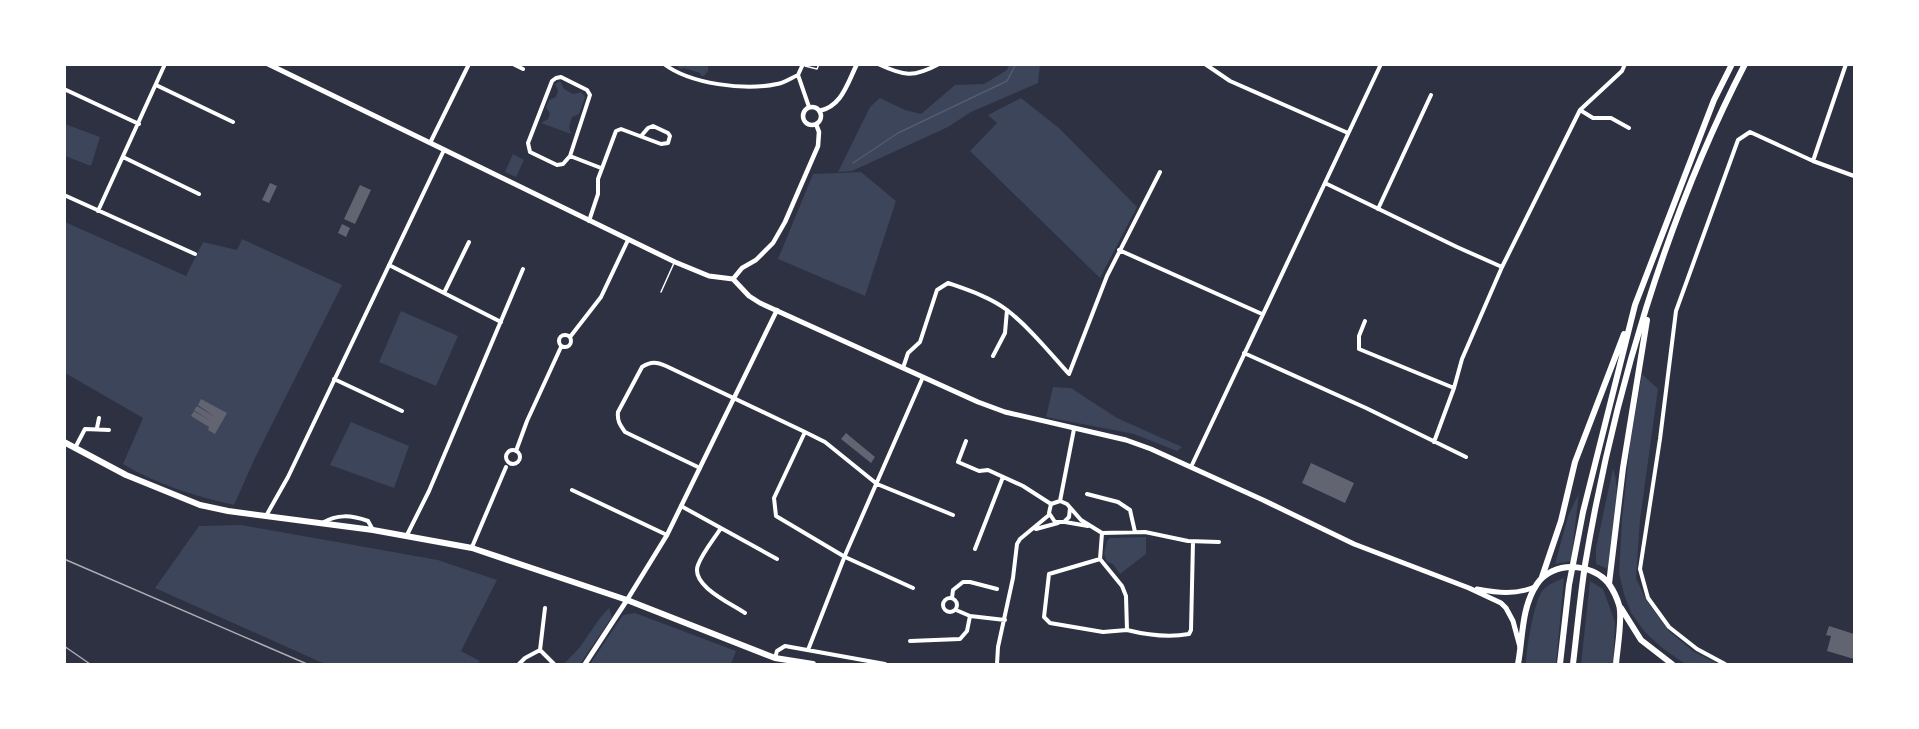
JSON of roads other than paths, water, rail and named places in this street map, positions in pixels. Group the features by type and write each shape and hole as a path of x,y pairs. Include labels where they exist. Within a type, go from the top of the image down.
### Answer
{"main road":[{"path":"268,64 675,262 709,276 733,279 749,296 923,377 1005,412 1126,440 1354,544 1469,588 1501,603 1506,608 1513,621 1520,649"},
{"path":"1518,664 1524,621 1561,521 1575,462 1727,64"},
{"path":"1714,100 1732,64"},
{"path":"1574,664 1585,567 1606,457 1627,372 1670,239 1704,151 1735,84 1747,64"},
{"path":"1610,584 1623,468 1651,299"},
{"path":"1560,664 1569,585 1583,512 1635,305"},
{"path":"64,442 126,475 200,505 373,530 472,548 627,600 775,658 813,664"},
{"path":"1542,577 1566,567 1587,569 1602,578 1610,584 1620,607 1641,639 1672,664"},
{"path":"1469,588 1497,593 1520,593 1535,587"},
{"path":"585,664 627,600"},
{"path":"1616,664 1620,607"}],"street":[{"path":"98,211 165,64"},
{"path":"430,143 469,64"},
{"path":"513,64 523,69"},
{"path":"664,64 670,69 699,81 732,86 777,84 798,75 803,65"},
{"path":"819,111 831,108 838,102 857,64"},
{"path":"878,64 899,74 911,75 924,72 939,64"},
{"path":"1205,64 1230,81 1348,133"},
{"path":"1191,468 1381,64"},
{"path":"1434,442 1462,359 1502,267 1580,110 1622,70 1625,64"},
{"path":"1813,161 1846,64"},
{"path":"798,75 809,107"},
{"path":"561,77 587,90 590,95 570,156 566,162 557,165 530,152 528,148 552,81 561,77"},
{"path":"156,86 233,122"},
{"path":"64,89 139,124"},
{"path":"1378,209 1431,95"},
{"path":"809,107 815,107 819,111 821,118 816,124 808,124 803,118 809,107"},
{"path":"1580,110 1593,118 1611,118 1629,128"},
{"path":"733,279 742,268 756,260 773,243 785,222 818,146 819,132 816,124"},
{"path":"589,221 598,194 601,168 616,131 621,129 662,144 668,142 670,136 653,126 642,135"},
{"path":"1725,664 1697,649 1669,627 1648,598 1640,569 1677,311 1737,140 1750,132 1854,177"},
{"path":"266,516 288,477 444,150"},
{"path":"570,156 601,168"},
{"path":"123,158 199,194"},
{"path":"903,368 909,353 920,342 937,290 948,283 980,294 1007,310 1069,374 1107,276 1160,172"},
{"path":"1325,183 1502,267"},
{"path":"64,195 195,254"},
{"path":"561,347 571,345 570,337 601,297 628,240"},
{"path":"444,293 469,242"},
{"path":"1119,250 1262,314"},
{"path":"389,265 501,322"},
{"path":"407,536 429,491 523,269"},
{"path":"627,600 667,535 777,310"},
{"path":"993,356 1005,333 1007,310"},
{"path":"1365,321 1359,336 1359,349 1454,388"},
{"path":"516,451 561,347 558,340 567,335 570,337"},
{"path":"1244,353 1366,408 1466,457"},
{"path":"700,468 625,432 617,419 618,412 642,367 651,362 666,366 825,442 878,484 954,515"},
{"path":"808,650 845,557 923,377"},
{"path":"334,380 402,411"},
{"path":"97,428 99,418"},
{"path":"75,448 85,429 109,430"},
{"path":"1060,501 1074,429"},
{"path":"805,432 774,498 776,516 845,557 913,588"},
{"path":"966,441 958,462 979,471 988,470 1004,477 1052,504 1060,501 1067,504 1091,527 1102,533 1145,532 1193,542 1219,542"},
{"path":"472,548 506,466"},
{"path":"975,549 1004,477"},
{"path":"572,490 667,535"},
{"path":"1087,494 1118,502 1130,510 1135,532"},
{"path":"997,664 1017,544 1027,532 1049,514 1052,504"},
{"path":"681,506 777,559"},
{"path":"1027,532 1062,522 1069,517 1070,508"},
{"path":"1049,514 1052,519 1091,527"},
{"path":"321,523 340,516 354,516 368,521 373,530"},
{"path":"721,528 698,565 697,574 703,586 745,613"},
{"path":"1102,533 1100,559 1122,586 1126,596 1127,630"},
{"path":"1100,559 1049,574 1044,617 1050,623 1103,632 1127,630 1148,635 1188,634 1191,630 1193,542"},
{"path":"952,598 953,590 963,582 998,589"},
{"path":"952,598 944,602 944,609 950,613 956,610 970,616 1005,620"},
{"path":"952,598 957,603 956,610"},
{"path":"540,650 545,608"},
{"path":"909,641 960,639 967,632 970,616"},
{"path":"775,658 777,651 785,646 885,664"},
{"path":"519,664 540,650"},
{"path":"540,650 554,664"}],"lane":[{"path":"803,65 817,69 819,64"},
{"path":"661,292 675,262"}],"waterway":[{"path":"853,163 898,133 1007,81 1016,64"}],"railway":[{"path":"64,559 307,664"},
{"path":"64,646 90,664"}]}
